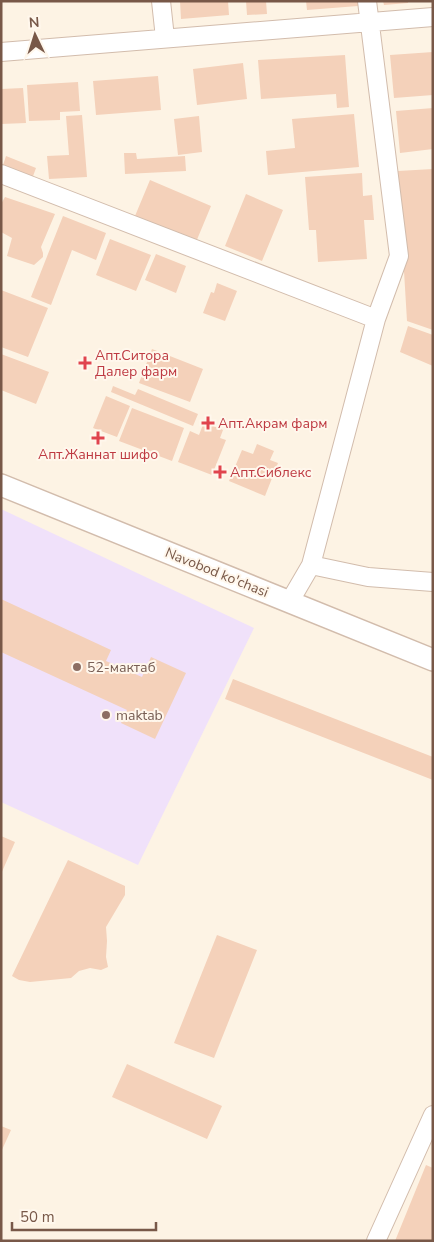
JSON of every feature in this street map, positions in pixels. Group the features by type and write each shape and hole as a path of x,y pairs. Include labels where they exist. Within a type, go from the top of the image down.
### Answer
{"street":[{"path":"161,1 165,38"},
{"path":"290,601 311,565 376,319 399,256 367,1"},
{"path":"1,52 433,17"},
{"path":"1,174 376,319"},
{"name":"Navobod ko'chasi","path":"1,485 433,660"},
{"path":"311,565 368,576 433,582"},
{"path":"376,1241 433,1115"}],"shaded area":[{"name":"maktab","path":"1,509 254,628 138,865 1,802"}],"building":[{"path":"180,1 228,1 229,15 181,19"},
{"path":"246,1 266,1 267,14 247,15"},
{"path":"306,1 358,1 358,6 307,10"},
{"path":"383,1 408,1 408,3 384,5"},
{"path":"433,52 433,95 394,98 390,55"},
{"path":"345,55 349,107 337,108 336,94 261,99 258,60"},
{"path":"243,63 247,99 197,105 193,69"},
{"path":"158,76 161,110 96,115 93,81"},
{"path":"78,82 80,111 60,112 60,120 29,121 27,85"},
{"path":"23,88 26,123 1,124 1,89"},
{"path":"433,108 433,149 400,153 396,111"},
{"path":"354,114 359,167 268,175 266,151 295,148 292,119"},
{"path":"82,115 87,177 49,179 47,156 69,155 66,116"},
{"path":"199,116 202,152 178,155 174,119"},
{"path":"124,153 136,153 137,159 185,156 186,171 125,174"},
{"path":"6,156 36,168 32,179 2,168"},
{"path":"433,169 433,330 407,321 398,171"},
{"path":"362,173 363,196 372,195 374,220 364,220 367,259 318,262 316,230 309,230 305,177"},
{"path":"150,180 211,206 196,242 135,216"},
{"path":"246,194 283,210 262,261 225,246"},
{"path":"5,197 55,214 41,247 43,257 34,265 7,256 12,238 1,232 1,204"},
{"path":"63,216 106,233 96,260 72,250 51,305 31,297"},
{"path":"110,239 151,255 136,291 96,275"},
{"path":"156,254 186,266 176,293 145,280"},
{"path":"217,283 237,291 225,321 203,313 211,292 214,293"},
{"path":"1,290 48,308 28,357 1,347"},
{"path":"408,326 433,335 433,366 400,352"},
{"path":"152,349 203,369 190,402 139,383"},
{"path":"1,354 49,372 36,404 1,390"},
{"path":"113,386 135,395 138,389 198,414 193,426 111,392"},
{"path":"106,396 130,406 117,437 93,428"},
{"path":"132,408 184,428 172,461 119,441"},
{"path":"204,422 223,430 220,438 226,440 212,475 178,462 190,431 199,435"},
{"path":"257,444 274,451 270,460 278,463 265,496 229,481 242,450 253,454"},
{"name":"52-мактаб","path":"1,599 111,650 106,661 142,677 151,657 186,673 155,739 121,723 127,710 1,652"},
{"path":"233,679 433,757 433,780 225,699"},
{"path":"1,836 15,842 1,874"},
{"path":"68,860 125,886 125,895 106,927 108,967 101,970 90,968 79,971 71,978 30,982 19,980 12,976"},
{"path":"217,935 257,950 214,1058 174,1043"},
{"path":"127,1064 222,1106 207,1139 112,1097"},
{"path":"1,1126 11,1130 1,1152"},
{"path":"426,1165 433,1168 433,1241 395,1241"}],"place":[{"name":"Апт.Ситора Далер фарм","path":"85,363"},
{"name":"Апт.Акрам фарм","path":"208,423"},
{"name":"Апт.Жаннат шифо","path":"98,438"},
{"name":"Апт.Сиблекс","path":"220,472"},
{"name":"52-мактаб","path":"77,667"},
{"name":"maktab","path":"106,715"}]}
